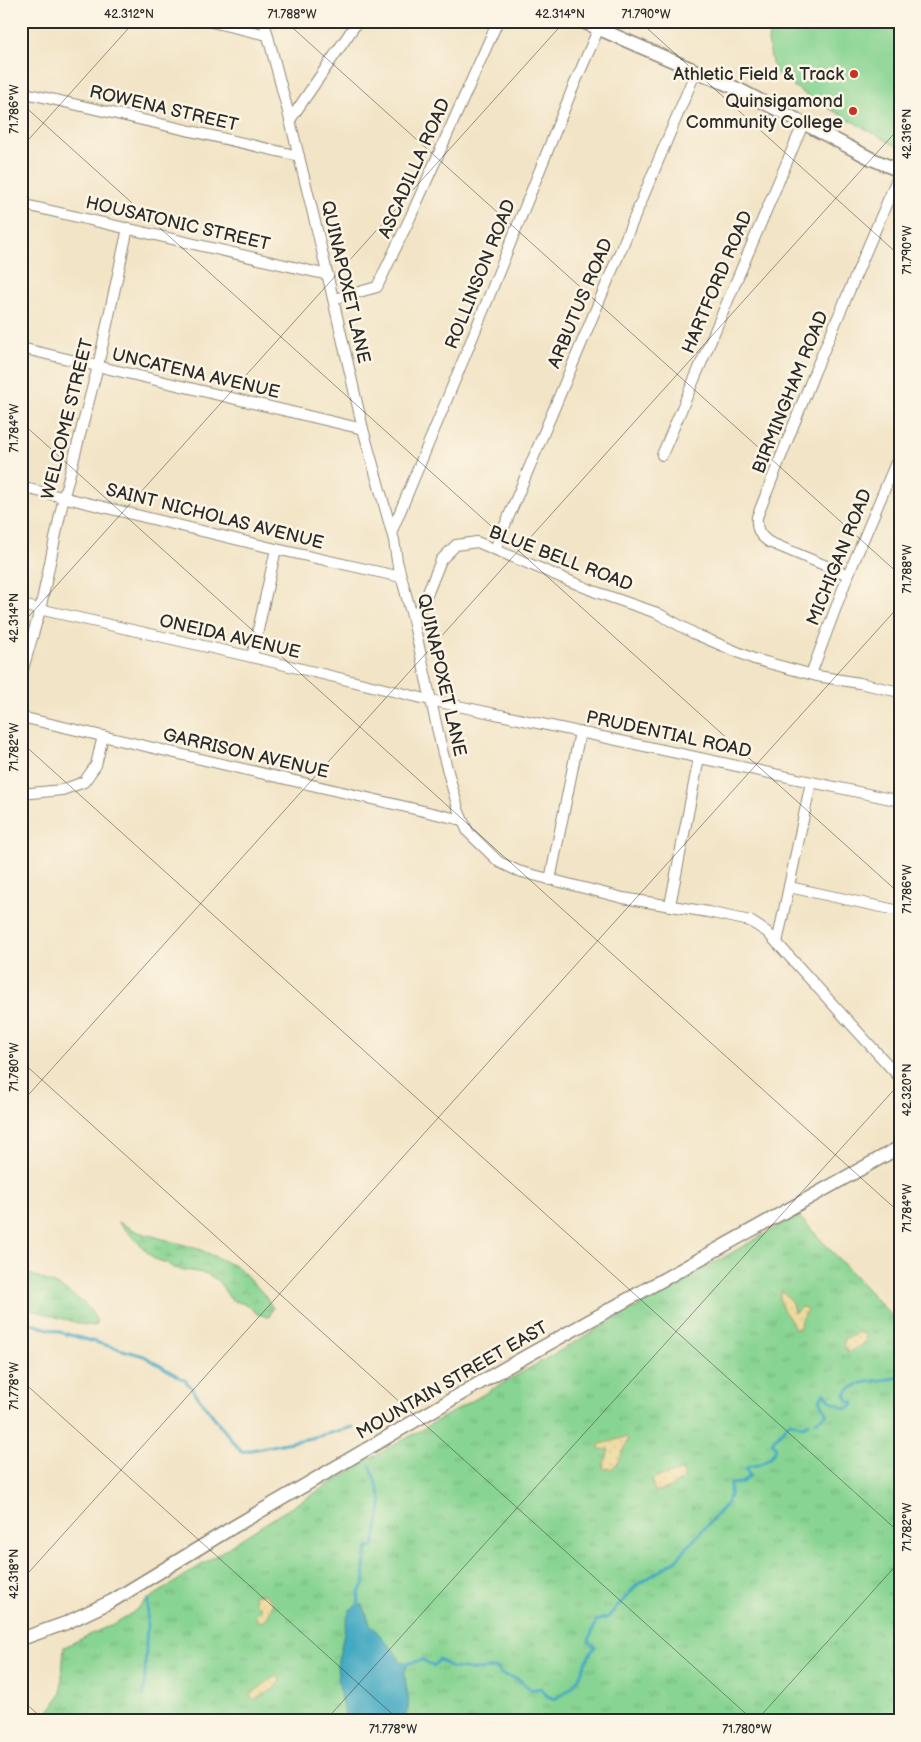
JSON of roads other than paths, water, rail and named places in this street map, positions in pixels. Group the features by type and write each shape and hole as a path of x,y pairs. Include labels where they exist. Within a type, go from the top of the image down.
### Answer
{"main road":[{"path":"581,21 598,30 752,95 900,172"},
{"name":"MOUNTAIN STREET EAST","path":"21,1638 66,1623 119,1597 230,1529 507,1367 900,1147"}],"street":[{"path":"207,21 267,35"},
{"name":"QUINAPOXET LANE","path":"264,21 334,299 363,428 392,531 401,578 413,620 430,700 459,812 468,832 499,862 518,871 622,898 670,905 750,921 767,932 900,1078"},
{"path":"290,120 358,21"},
{"name":"ASCADILLA ROAD","path":"334,299 377,287 498,21"},
{"name":"ROLLINSON ROAD","path":"392,531 598,30"},
{"name":"ARBUTUS ROAD","path":"495,549 696,71"},
{"name":"ROWENA STREET","path":"21,92 299,156"},
{"name":"HARTFORD ROAD","path":"662,455 804,122"},
{"name":"BIRMINGHAM ROAD","path":"848,574 769,542 757,530 757,517 815,371 900,172"},
{"name":"HOUSATONIC STREET","path":"21,204 328,275"},
{"name":"WELCOME STREET","path":"21,676 40,610 64,496 98,366 128,228"},
{"name":"UNCATENA AVENUE","path":"21,348 363,428"},
{"name":"MICHIGAN ROAD","path":"811,674 848,574 900,453"},
{"name":"SAINT NICHOLAS AVENUE","path":"21,486 401,578"},
{"name":"BLUE BELL ROAD","path":"413,620 425,600 441,560 456,545 477,542 596,592 657,613 695,634 754,659 811,674 900,692"},
{"path":"252,657 276,549"},
{"name":"ONEIDA AVENUE","path":"21,605 252,657 430,700"},
{"name":"PRUDENTIAL ROAD","path":"430,700 900,801"},
{"name":"GARRISON AVENUE","path":"21,717 462,820"},
{"path":"550,880 580,732"},
{"path":"21,794 62,790 84,782 96,765 103,736"},
{"path":"670,905 699,758"},
{"path":"777,943 811,782"},
{"path":"789,887 900,910"}],"water":[{"path":"358,1604 363,1605 370,1624 395,1652 400,1661 409,1663 405,1671 405,1677 409,1704 405,1716 400,1721 347,1721 341,1701 337,1666 347,1618 350,1610"}],"waterway":[{"path":"21,1321 144,1356 186,1381 241,1452 311,1438 353,1427"},
{"path":"816,1421 827,1414 820,1400 824,1392 831,1401 846,1409 854,1402 848,1401 845,1394 856,1385 900,1377"},
{"path":"405,1664 423,1660 434,1667 439,1659 451,1668 480,1670 495,1668 501,1674 518,1679 531,1690 541,1688 547,1696 555,1699 576,1683 588,1657 595,1647 589,1641 596,1621 608,1617 637,1585 675,1561 727,1503 730,1496 730,1484 741,1483 750,1476 746,1470 749,1466 762,1463 772,1455 776,1447 772,1442 790,1422 803,1426 809,1423"},
{"path":"358,1607 359,1592 365,1583 364,1567 367,1549 374,1546 382,1500 370,1465"},
{"path":"144,1696 148,1600"}],"place":[{"name":"Athletic Field & Track","path":"854,74"},
{"name":"Quinsigamond Community College","path":"853,111"}]}
